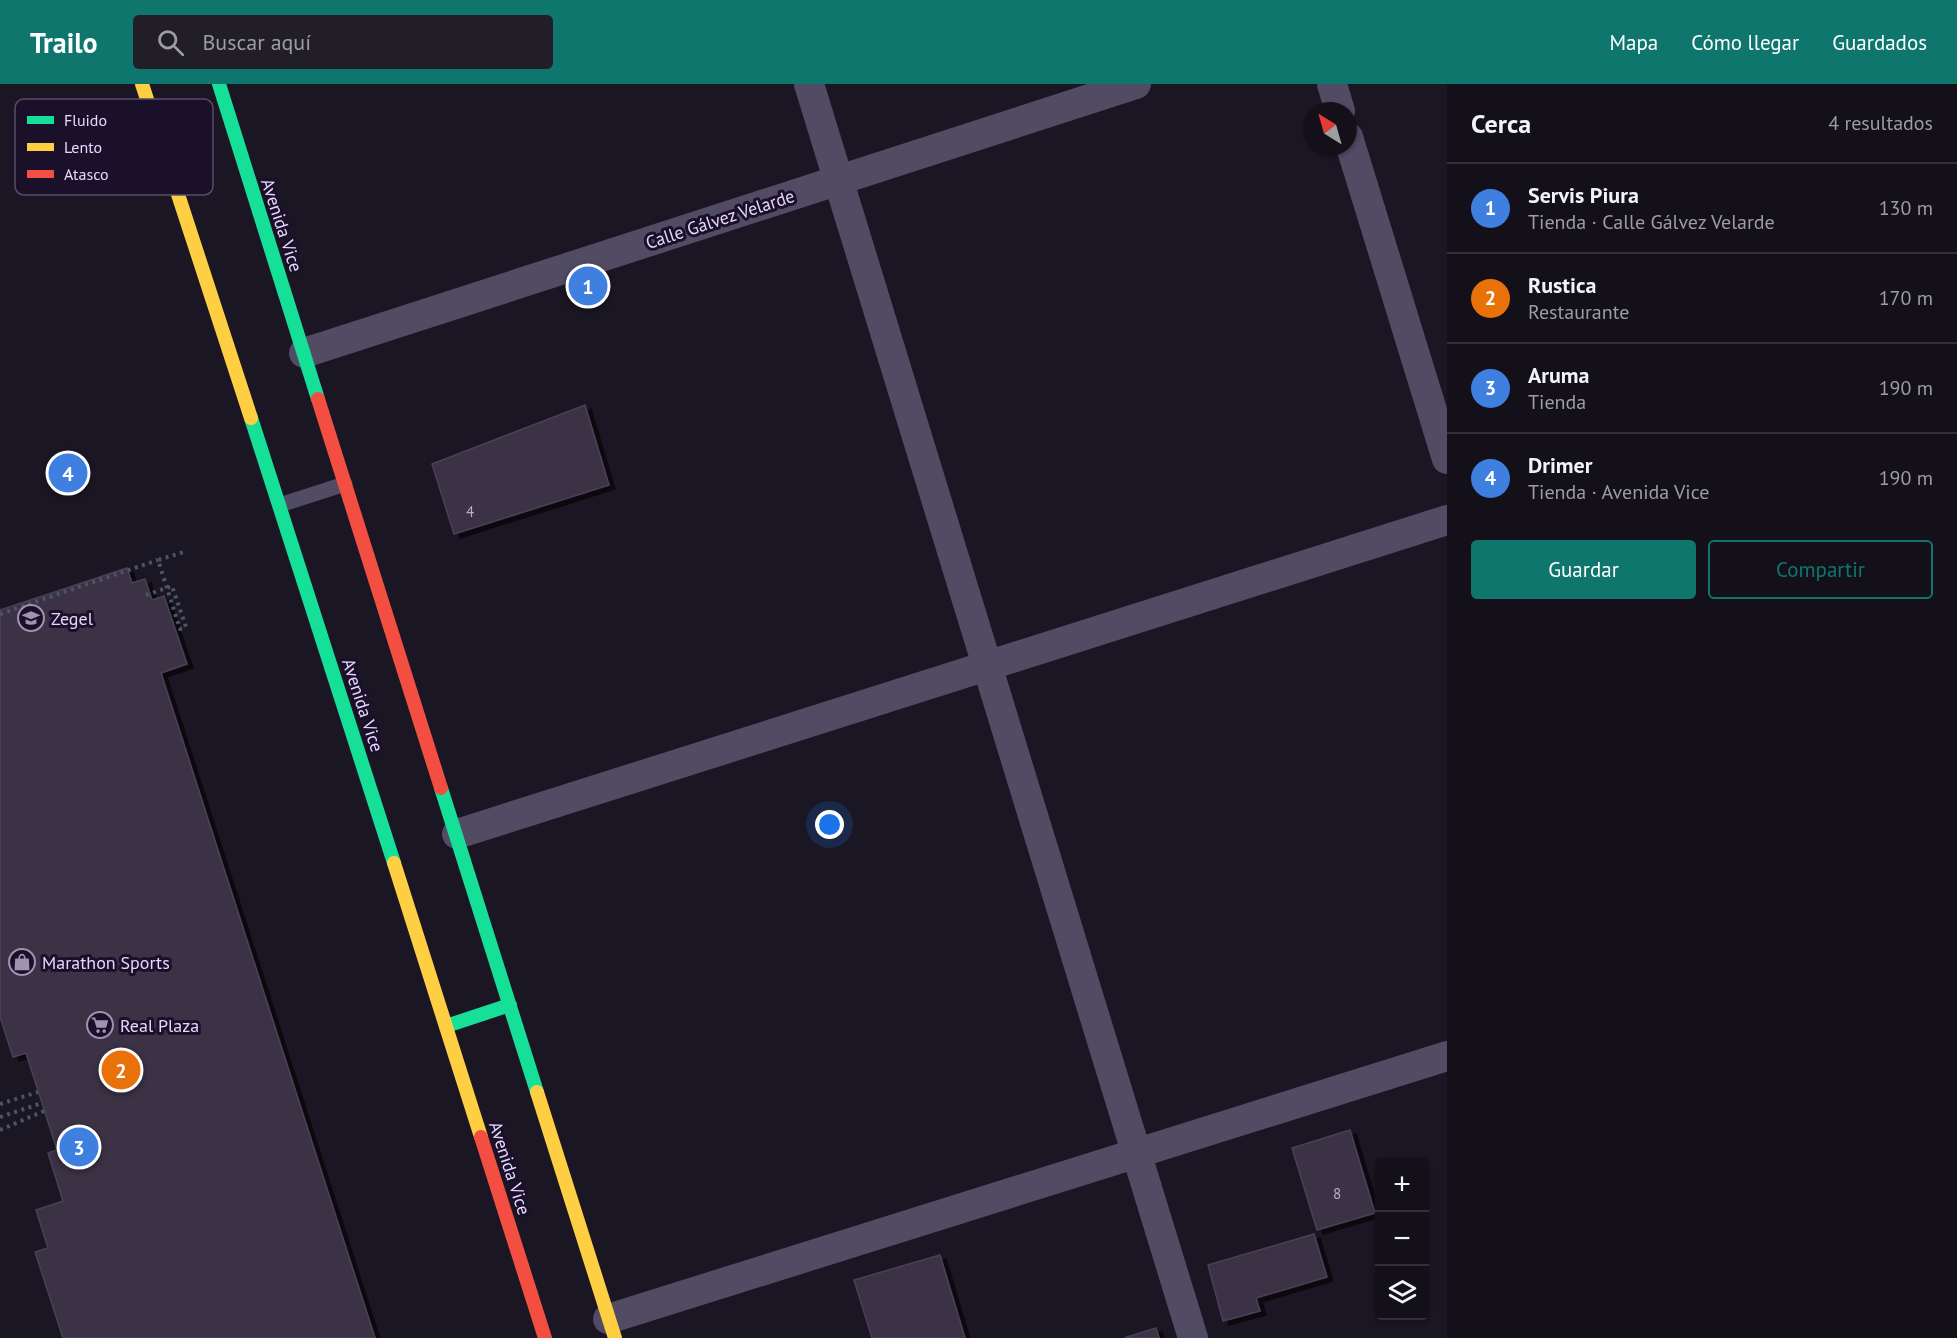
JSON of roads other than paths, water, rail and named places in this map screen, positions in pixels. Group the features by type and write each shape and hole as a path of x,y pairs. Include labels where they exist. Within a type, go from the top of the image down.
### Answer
{"main road":[{"name":"Avenida Vice","path":"142,84 147,99"},
{"name":"Avenida Vice","path":"219,84 612,1329"},
{"name":"Avenida Vice","path":"178,195 280,505 545,1338"},
{"path":"446,1026 510,1005"}],"street":[{"path":"809,84 1193,1338"},
{"name":"Calle Gálvez Velarde","path":"304,353 1136,84"},
{"path":"1332,84 1337,102"},
{"path":"1354,156 1447,459"},
{"path":"457,834 1447,520"},
{"path":"612,1329 1136,1154 1447,1056"}],"lane":[{"path":"280,505 345,484"}],"place":[{"name":"Servis Piura","path":"588,286"},
{"name":"Drimer","path":"68,473"},
{"name":"Zegel","path":"31,618"},
{"name":"Marathon Sports","path":"22,962"},
{"name":"Real Plaza","path":"100,1025"},
{"name":"Rustica","path":"121,1070"},
{"name":"Aruma","path":"79,1147"}]}
